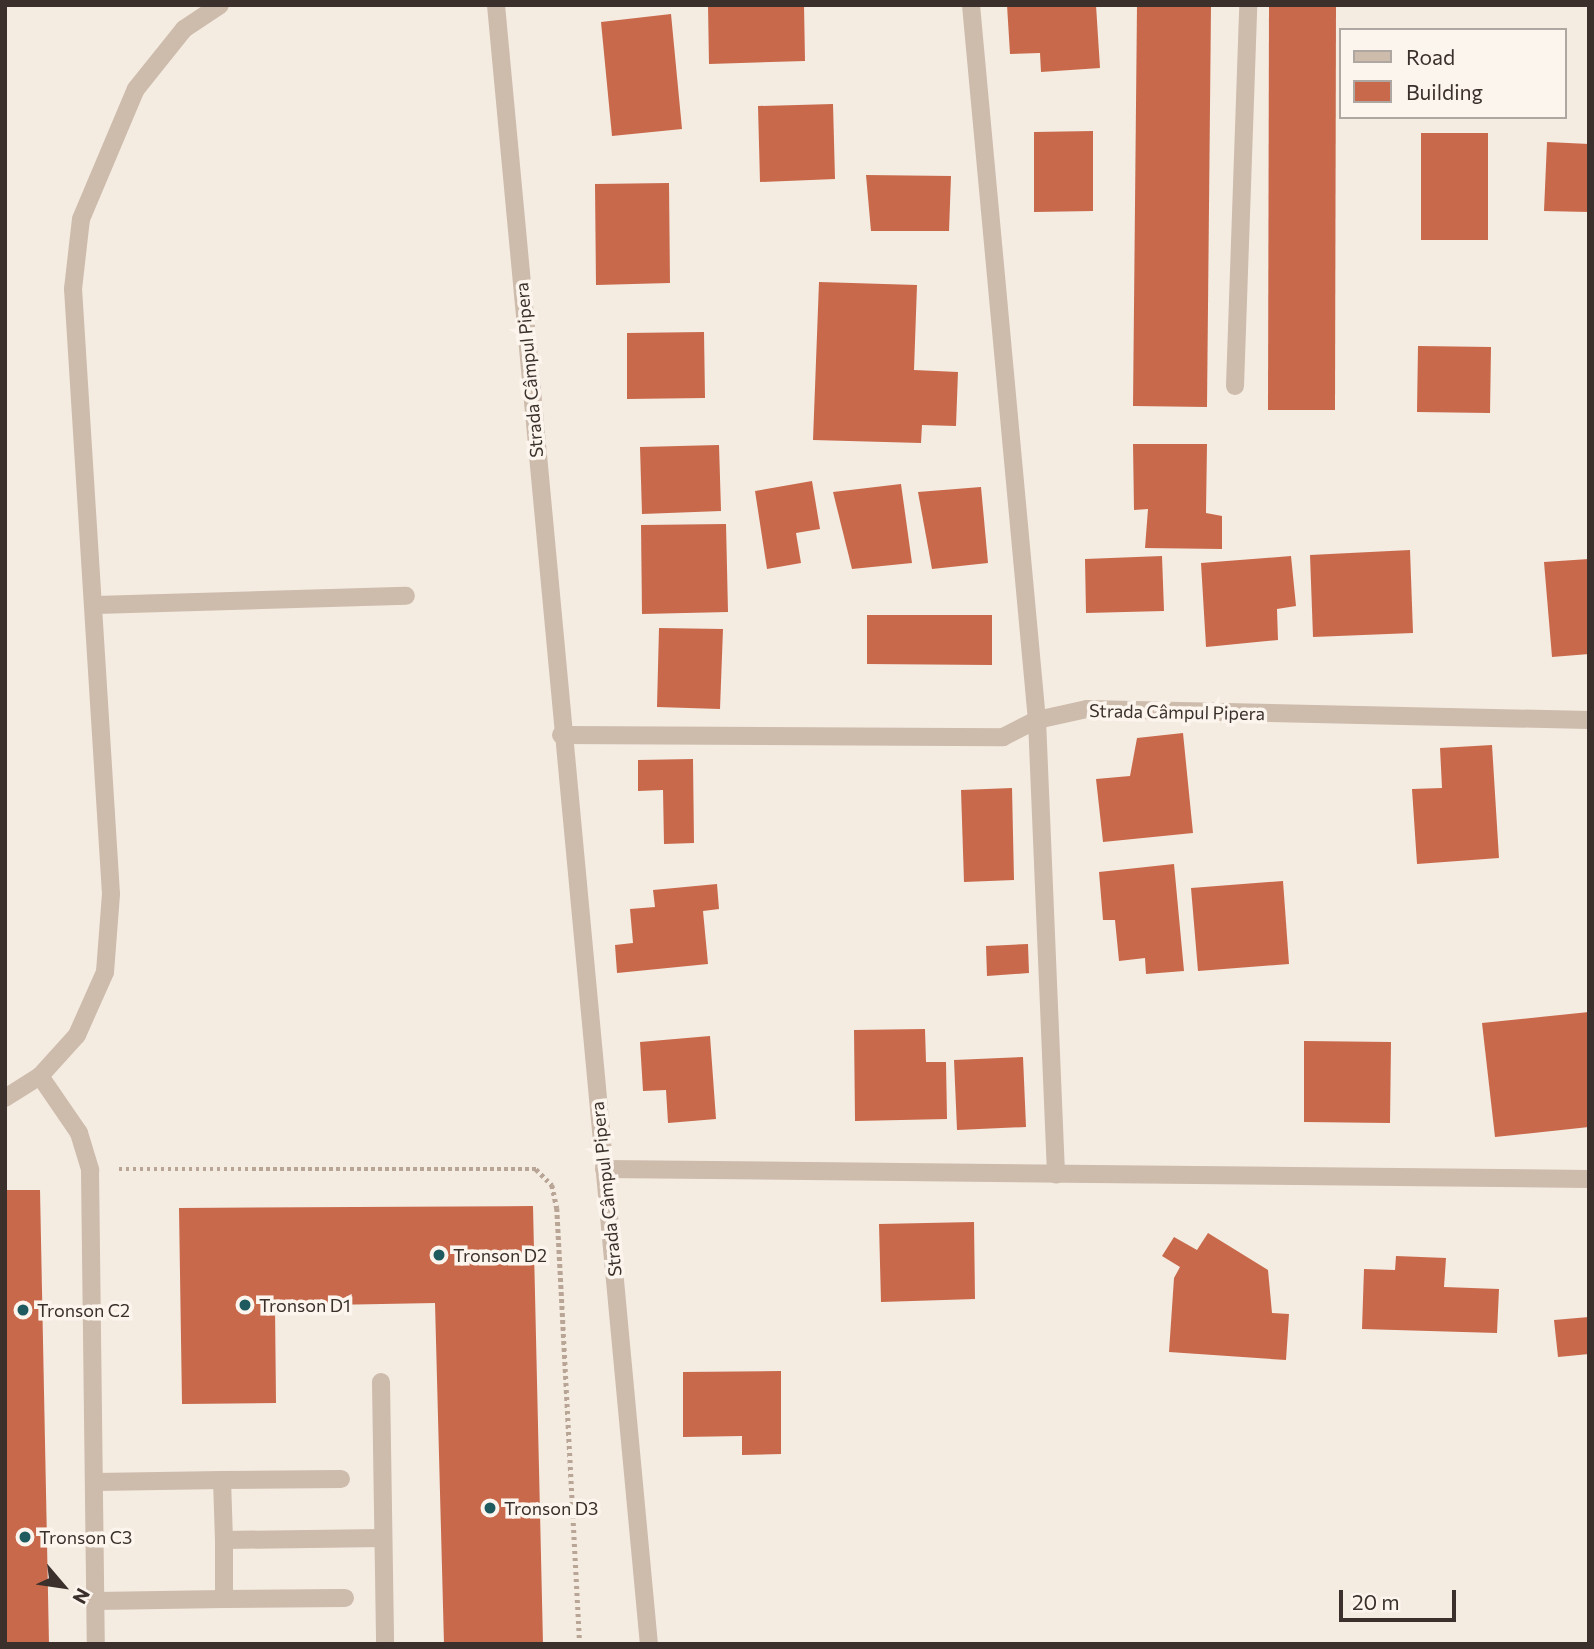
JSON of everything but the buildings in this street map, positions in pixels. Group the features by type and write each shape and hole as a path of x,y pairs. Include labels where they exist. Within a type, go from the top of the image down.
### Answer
{"street":[{"path":"5,1098 40,1076 77,1035 105,972 111,894 96,605 73,289 81,219 136,89 184,29 220,5"},
{"name":"Strada Câmpul Pipera","path":"496,5 561,735 649,1644"},
{"path":"971,5 1037,720 1056,1175"},
{"path":"1235,386 1248,5"},
{"path":"96,605 407,596"},
{"name":"Strada Câmpul Pipera","path":"561,735 1003,737 1037,720 1087,709 1589,720"},
{"path":"40,1076 79,1133 90,1170 96,1644"},
{"path":"604,1169 1589,1179"},
{"path":"381,1382 385,1644"},
{"path":"222,1479 224,1599"},
{"path":"95,1482 341,1479"},
{"path":"224,1540 383,1538"},
{"path":"96,1601 345,1598"}],"path":[{"path":"90,1170 536,1169 552,1185 557,1208 580,1644"}],"place":[{"name":"Tronson D2","path":"439,1255"},
{"name":"Tronson D1","path":"245,1305"},
{"name":"Tronson C2","path":"23,1310"},
{"name":"Tronson D3","path":"490,1508"},
{"name":"Tronson C3","path":"25,1537"}]}
